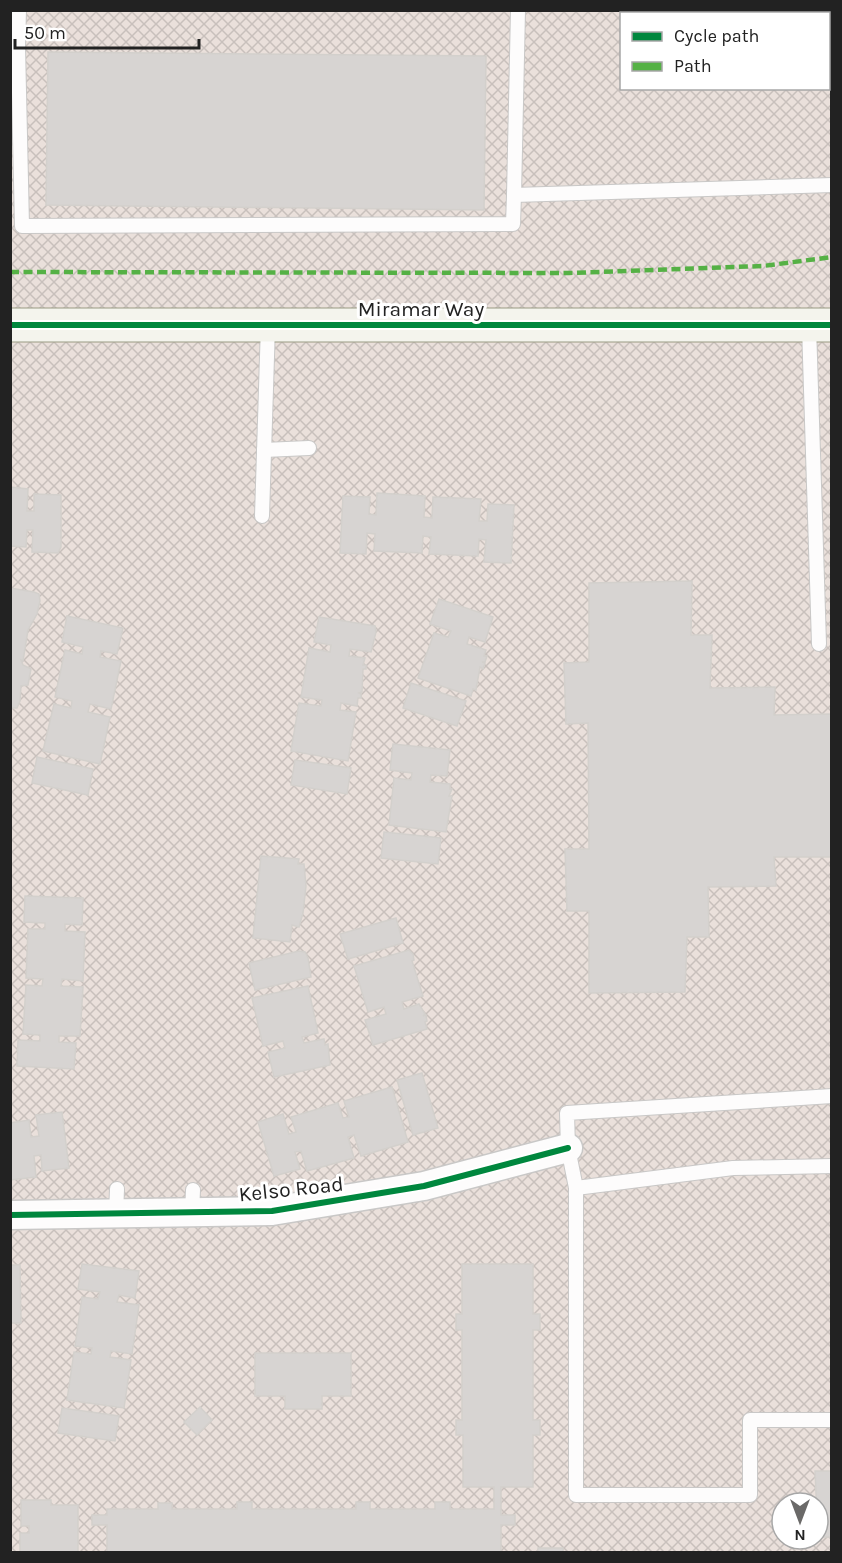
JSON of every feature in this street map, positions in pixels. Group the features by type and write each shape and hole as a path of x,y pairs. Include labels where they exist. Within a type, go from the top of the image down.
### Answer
{"street":[{"name":"Miramar Way","path":"10,325 820,326"},
{"name":"Kelso Road","path":"10,1215 117,1202 193,1201 272,1211 345,1201 424,1186 568,1148"}],"lane":[{"path":"19,10 14,47 22,226 513,224 518,10"},
{"path":"514,195 831,185"},
{"path":"262,516 268,325"},
{"path":"819,644 820,326"},
{"path":"264,450 309,448"},
{"path":"831,1096 567,1113 568,1148 576,1188 576,1495 750,1495 750,1420 831,1420"},
{"path":"576,1188 733,1168 831,1166"}],"shaded area":[{"path":"11,11 831,11 831,1552 11,1552"}],"building":[{"path":"48,52 486,56 484,210 46,205"},
{"path":"10,487 28,489 27,511 34,511 34,494 61,495 61,547 58,553 32,552 33,530 27,530 26,547 10,546"},
{"path":"377,493 425,496 424,517 432,518 433,497 481,499 479,521 487,521 488,504 514,505 511,563 484,562 486,540 479,539 478,556 429,554 431,537 423,536 422,553 374,551 375,534 367,533 366,554 340,553 343,496 370,497 369,514 376,515"},
{"path":"692,581 691,635 712,635 710,688 775,687 774,715 832,714 832,857 774,857 776,886 708,887 709,937 687,937 685,992 589,993 589,911 567,911 565,849 589,849 588,723 566,724 564,663 589,662 589,583"},
{"path":"10,588 39,594 40,601 37,614 28,630 23,661 21,660 23,665 31,669 28,685 21,686 17,708 11,708"},
{"path":"439,599 493,617 485,642 469,637 467,644 486,650 484,656 487,656 485,662 482,662 485,663 483,669 480,667 476,690 473,689 471,696 418,678 434,633 448,637 451,631 430,624"},
{"path":"67,616 123,628 117,654 101,651 100,657 121,661 111,709 90,704 88,712 110,717 100,764 43,751 54,704 71,708 72,701 55,697 65,650 82,654 83,647 62,642"},
{"path":"319,617 375,626 376,632 371,652 350,649 349,656 365,658 363,665 366,665 366,669 363,669 362,692 359,693 361,698 358,698 357,706 341,703 340,710 356,712 348,761 291,751 299,703 321,706 322,700 301,697 309,648 330,652 331,645 314,642"},
{"path":"411,683 466,701 457,726 403,708"},
{"path":"393,744 450,750 447,776 431,775 430,782 450,784 450,789 452,789 449,796 452,796 446,832 389,825 394,778 411,780 412,773 390,770"},
{"path":"37,757 93,769 88,795 32,783"},
{"path":"295,760 351,768 347,794 291,785"},
{"path":"384,832 441,838 438,864 381,858"},
{"path":"261,856 299,859 298,864 304,864 306,886 303,913 299,927 292,925 290,942 253,938"},
{"path":"25,896 83,898 82,925 65,924 65,931 85,932 83,981 62,979 61,986 83,987 80,1036 59,1036 59,1042 76,1043 74,1069 17,1066 18,1040 40,1041 40,1035 23,1034 26,985 42,986 43,979 26,978 28,929 45,929 45,923 24,922"},
{"path":"396,918 403,943 348,959 340,934"},
{"path":"409,950 413,954 414,960 412,961 423,996 402,1002 404,1009 419,1004 425,1014 423,1016 426,1015 427,1029 373,1045 365,1020 386,1014 384,1007 368,1012 354,966"},
{"path":"299,951 305,952 308,958 311,977 255,990 249,963"},
{"path":"308,986 318,1033 302,1037 304,1043 324,1039 325,1045 328,1044 330,1065 274,1077 268,1052 285,1048 283,1041 263,1046 252,998"},
{"path":"422,1073 438,1128 413,1135 397,1080"},
{"path":"392,1087 408,1142 361,1156 354,1135 348,1137 354,1158 307,1171 301,1151 295,1152 300,1169 274,1176 258,1122 283,1114 289,1134 296,1132 291,1117 338,1103 343,1118 349,1117 344,1101"},
{"path":"62,1112 69,1168 42,1171 41,1155 34,1156 36,1177 10,1180 10,1123 29,1120 31,1137 39,1136 36,1115"},
{"path":"82,1264 139,1271 135,1298 119,1295 117,1302 139,1305 132,1354 111,1351 110,1357 131,1360 124,1408 67,1400 74,1352 91,1354 92,1348 75,1346 82,1297 98,1299 100,1292 78,1289"},
{"path":"462,1264 533,1264 533,1314 540,1314 540,1330 533,1330 533,1420 540,1420 540,1435 533,1435 533,1487 501,1487 501,1515 515,1515 515,1525 501,1525 501,1552 107,1552 107,1525 92,1525 92,1515 107,1515 107,1509 158,1509 158,1503 172,1503 172,1509 237,1509 237,1502 252,1502 252,1509 356,1509 356,1502 370,1502 370,1509 435,1509 435,1502 450,1502 450,1509 494,1509 494,1487 463,1487 463,1435 456,1435 456,1420 462,1420 462,1330 456,1330 456,1314 462,1314"},
{"path":"10,1265 20,1265 21,1323 10,1323"},
{"path":"255,1353 351,1353 351,1396 322,1396 322,1409 285,1409 285,1396 255,1396"},
{"path":"200,1407 212,1420 197,1435 184,1422"},
{"path":"62,1408 119,1416 115,1441 58,1433"},
{"path":"815,1471 832,1471 832,1537 830,1537 830,1491 816,1491"},
{"path":"21,1500 51,1500 51,1505 78,1505 78,1552 20,1552 20,1533 29,1533 29,1526 21,1526"},
{"path":"538,1548 563,1548 563,1552 538,1552"}],"marked path":[{"path":"10,272 569,273 763,266 832,257"}],"cycle path":[{"path":"10,325 832,325"},
{"path":"10,1215 272,1211 424,1186 568,1148"}]}
